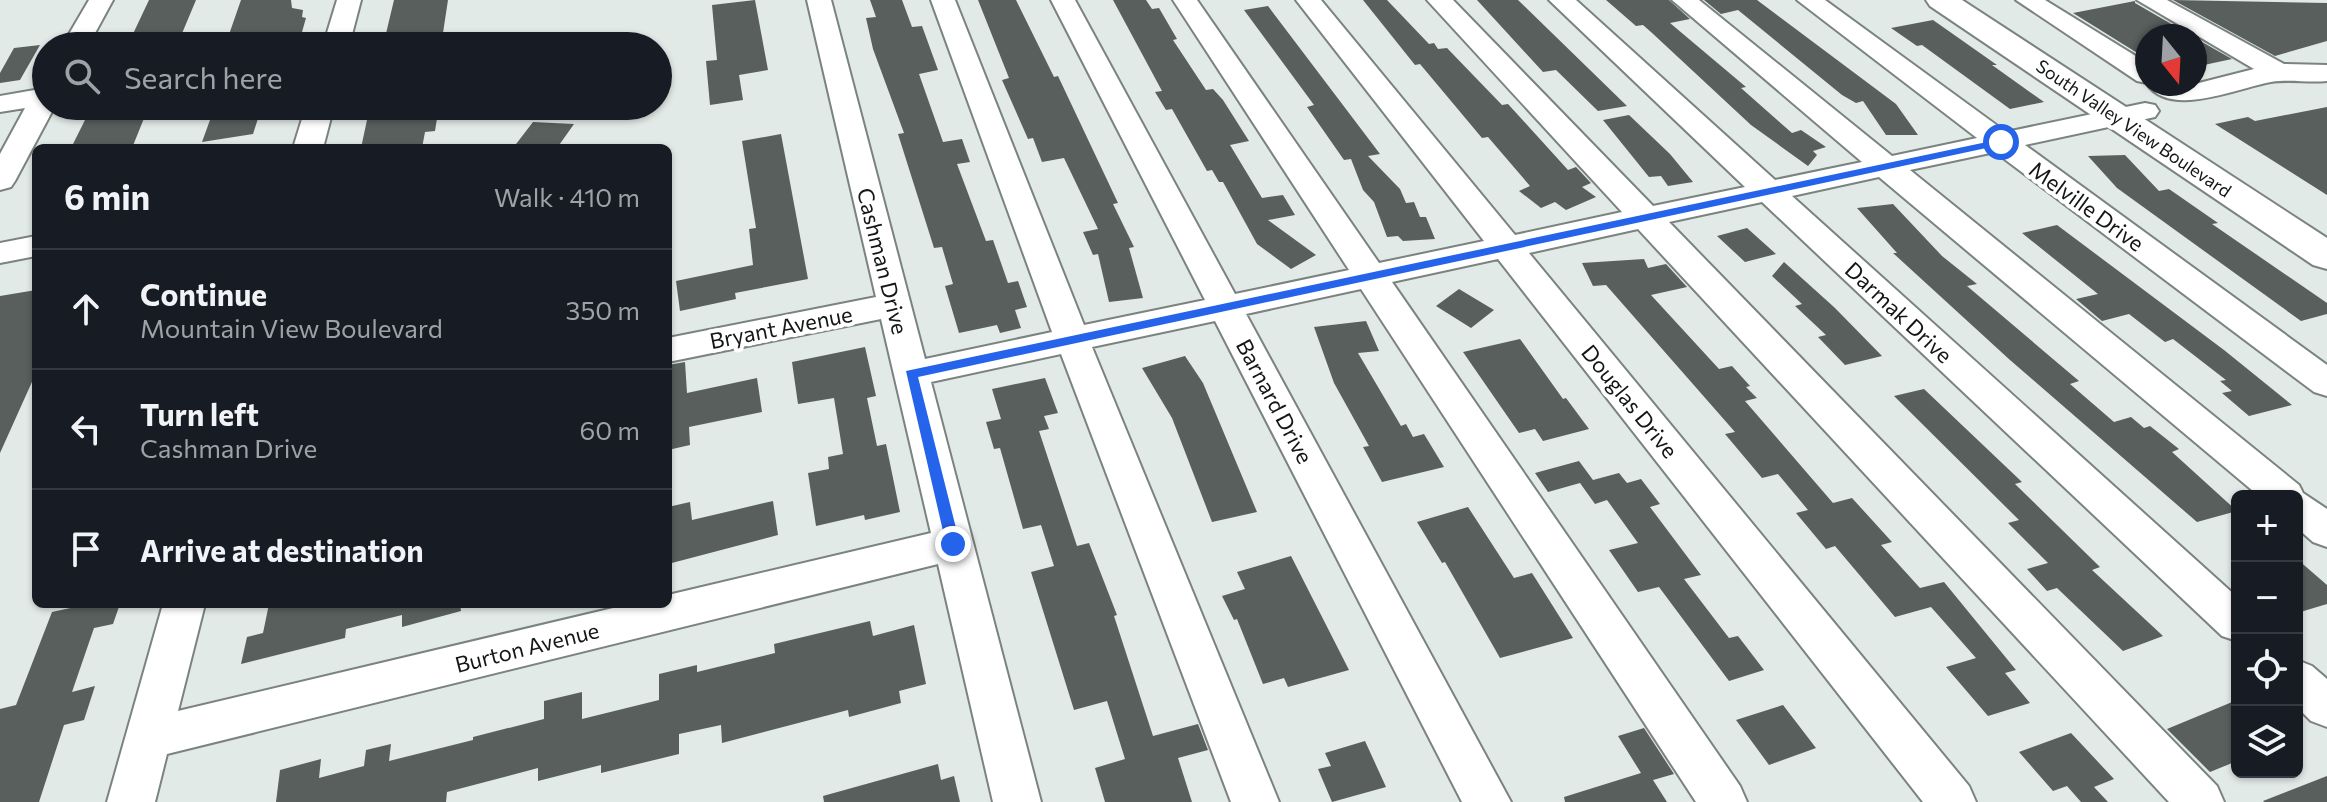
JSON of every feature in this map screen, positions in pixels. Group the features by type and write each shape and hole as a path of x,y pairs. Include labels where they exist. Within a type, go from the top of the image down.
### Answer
{"main road":[{"name":"South Valley View Boulevard","path":"1941,0 2143,97 2327,256"},
{"name":"South Valley View Boulevard","path":"1976,0 2143,97 2327,230"}],"street":[{"path":"83,32 101,0"},
{"path":"340,32 349,0"},
{"name":"Cashman Drive","path":"819,0 1017,802"},
{"path":"943,0 1072,339 1255,802"},
{"name":"Barnard Drive","path":"1063,0 1487,802"},
{"path":"1185,0 1373,275 1723,802"},
{"name":"Douglas Drive","path":"1308,0 1952,802"},
{"path":"1439,0 2200,802"},
{"name":"Darmak Drive","path":"1561,0 2231,617"},
{"path":"1684,0 2278,490"},
{"name":"Melville Drive","path":"1809,0 2327,383"},
{"path":"2028,0 2143,97"},
{"path":"2149,0 2279,72"},
{"path":"911,374 2001,142 2143,97 2194,91 2279,72 2327,73"},
{"path":"0,104 32,99"},
{"path":"0,181 33,120"},
{"path":"309,144 316,120"},
{"path":"0,253 32,247"},
{"name":"Bryant Avenue","path":"672,349 893,305"},
{"path":"2303,511 2327,531"},
{"name":"Burton Avenue","path":"148,738 953,544"},
{"path":"131,802 183,608"},
{"path":"2303,685 2327,707"}],"building":[{"path":"149,0 196,0 183,32 134,32"},
{"path":"241,0 291,0 292,8 303,10 302,17 306,18 302,32 230,32"},
{"path":"394,0 448,0 443,32 386,32"},
{"path":"755,0 768,70 739,75 743,100 710,105 706,61 717,60 712,5"},
{"path":"870,0 902,0 912,27 922,26 938,70 919,74 943,142 962,139 970,162 957,164 986,241 993,240 1008,283 1018,281 1027,307 1015,310 1021,328 1000,333 997,325 959,333 945,286 953,284 942,247 934,248 898,134 904,133 873,49 866,18 876,17"},
{"path":"978,0 1016,0 1054,77 1058,76 1118,203 1113,204 1134,247 1129,248 1143,298 1109,302 1098,254 1093,255 1083,232 1098,229 1064,158 1042,162 1033,138 1028,139 1002,80 1009,78"},
{"path":"1113,0 1146,0 1152,9 1159,8 1177,39 1173,40 1206,90 1213,89 1223,100 1249,141 1230,145 1262,198 1283,195 1295,215 1268,220 1316,255 1291,269 1257,244 1223,182 1219,182 1212,170 1207,171 1172,109 1166,110 1155,92 1162,91"},
{"path":"1363,0 1387,0 1429,44 1434,43 1438,49 1447,48 1502,105 1508,104 1568,170 1576,167 1591,183 1582,187 1596,197 1566,210 1555,202 1541,208 1519,191 1530,186 1488,137 1482,138 1420,64 1415,65"},
{"path":"1477,0 1518,0 1627,106 1598,111 1556,70 1543,72"},
{"path":"1606,0 1669,0 1690,19 1670,23 1746,87 1741,88 1792,133 1801,130 1826,147 1813,151 1817,155 1808,166 1751,125 1643,25 1636,26"},
{"path":"1704,0 1757,0 1896,104 1918,135 1886,135 1863,101 1856,103 1842,95 1738,10 1721,14"},
{"path":"2173,0 2327,3 2327,41 2275,56"},
{"path":"2135,1 2171,24 2135,24 2135,52 2073,13"},
{"path":"1268,6 1380,154 1368,156 1400,189 1406,203 1414,202 1420,217 1426,217 1435,239 1403,241 1398,236 1387,237 1374,202 1363,190 1351,159 1344,160 1307,107 1314,105 1244,10"},
{"path":"1933,20 2044,102 2010,109 1922,45 1917,46 1891,28"},
{"path":"2207,45 2232,59 2207,64"},
{"path":"32,46 32,59 20,80 0,83 0,73 14,48"},
{"path":"2327,107 2327,195 2215,124 2248,117 2255,121"},
{"path":"1629,115 1670,154 1693,182 1668,186 1661,176 1649,177 1603,120"},
{"path":"85,120 143,120 134,144 73,144"},
{"path":"210,120 258,120 253,134 202,142"},
{"path":"367,120 437,120 435,131 425,132 423,144 362,144"},
{"path":"533,122 574,124 560,144 516,144"},
{"path":"781,134 808,279 735,293 736,299 680,311 676,281 753,265 749,229 756,228 742,141"},
{"path":"2125,155 2159,191 2169,189 2218,223 2212,224 2327,303 2327,314 2301,321 2117,188 2088,156"},
{"path":"1893,204 1942,256 1977,284 1967,286 2079,381 2070,384 2114,422 2131,417 2144,428 2150,426 2179,449 2172,452 2231,506 2231,513 2197,522 2010,360 1893,253 1897,253 1857,208"},
{"path":"2057,225 2292,405 2249,416 2222,393 2232,391 2220,381 2226,380 2173,339 2165,342 2129,314 2102,321 2076,299 2098,294 2022,233"},
{"path":"1747,228 1776,254 1745,262 1717,236"},
{"path":"1644,259 1648,268 1666,264 1687,287 1651,295 1719,369 1732,366 1750,386 1746,387 1757,398 1745,401 1833,503 1852,498 1892,542 1881,545 1920,588 1944,582 2016,670 2005,673 2030,703 1988,716 1946,667 1976,658 1931,607 1895,617 1835,546 1826,549 1796,513 1808,510 1778,474 1762,478 1725,434 1735,432 1606,285 1593,286 1582,263"},
{"path":"1784,262 1882,356 1845,365 1818,337 1826,335 1795,306 1802,304 1772,276"},
{"path":"1459,289 1494,310 1471,328 1436,306"},
{"path":"32,291 32,382 0,453 0,296"},
{"path":"1366,321 1379,351 1358,353 1401,426 1406,424 1413,437 1424,434 1444,467 1382,482 1363,447 1369,446 1334,383 1314,327"},
{"path":"1520,339 1589,429 1543,441 1535,429 1519,433 1463,352"},
{"path":"865,347 876,396 867,398 877,446 886,444 900,512 865,520 864,515 816,526 808,473 829,469 828,457 843,454 834,398 798,404 792,362"},
{"path":"1185,356 1203,383 1257,512 1212,522 1172,418 1142,368"},
{"path":"685,362 687,393 757,378 762,412 689,427 690,445 672,449 672,364"},
{"path":"1045,378 1058,413 1044,416 1049,429 1039,431 1077,546 1089,543 1117,615 1114,616 1153,736 1198,724 1208,750 1178,758 1192,802 1105,802 1095,768 1125,759 1107,701 1074,710 1031,572 1054,566 1041,525 1023,529 1000,448 994,449 986,422 1001,419 992,389"},
{"path":"1924,389 2022,482 2015,484 2100,567 2092,570 2163,636 2123,651 2057,588 2047,591 2027,569 2048,563 2008,523 2019,520 1894,396"},
{"path":"1579,461 1593,480 1619,473 1627,483 1641,479 1660,504 1650,507 1701,575 1684,579 1729,638 1738,636 1764,670 1729,681 1659,587 1638,592 1609,550 1638,543 1607,500 1595,504 1580,483 1548,492 1535,473"},
{"path":"773,501 778,535 672,563 672,506 690,502 692,520"},
{"path":"1468,507 1514,578 1532,573 1573,638 1500,658 1445,562 1442,563 1417,522"},
{"path":"1291,556 1349,670 1288,687 1284,678 1263,684 1237,619 1234,620 1222,596 1245,589 1237,572"},
{"path":"2303,564 2327,585 2327,604 2303,611"},
{"path":"70,608 119,608 113,624 94,628 72,692 95,686 84,720 64,725 39,802 0,802 0,709 16,705 52,612"},
{"path":"268,608 461,608 461,611 402,627 402,615 346,629 345,638 241,664 247,637 263,633"},
{"path":"870,621 873,636 914,625 926,684 899,691 901,703 849,717 848,710 722,743 721,725 679,734 679,754 601,773 601,765 538,781 538,768 447,792 446,802 276,802 280,770 321,759 319,778 364,766 366,750 391,744 389,761 473,740 473,737 544,719 544,701 582,692 582,719 659,700 659,674 697,665 697,672 775,653 774,644"},
{"path":"2231,702 2231,763 2210,772 2167,729"},
{"path":"1783,705 1816,748 1769,765 1736,720"},
{"path":"1644,728 1674,774 1653,780 1667,802 1565,802 1564,797 1641,773 1618,736"},
{"path":"2071,733 2114,779 2094,787 2108,802 2081,802 2067,786 2053,791 2019,752"},
{"path":"1365,741 1386,787 1332,802 1318,769 1331,766 1325,753"},
{"path":"938,764 941,780 954,776 960,802 824,802 823,796"},
{"path":"2327,776 2327,802 2263,801"}],"route":[{"path":"953,544 911,374 2001,142"}]}
